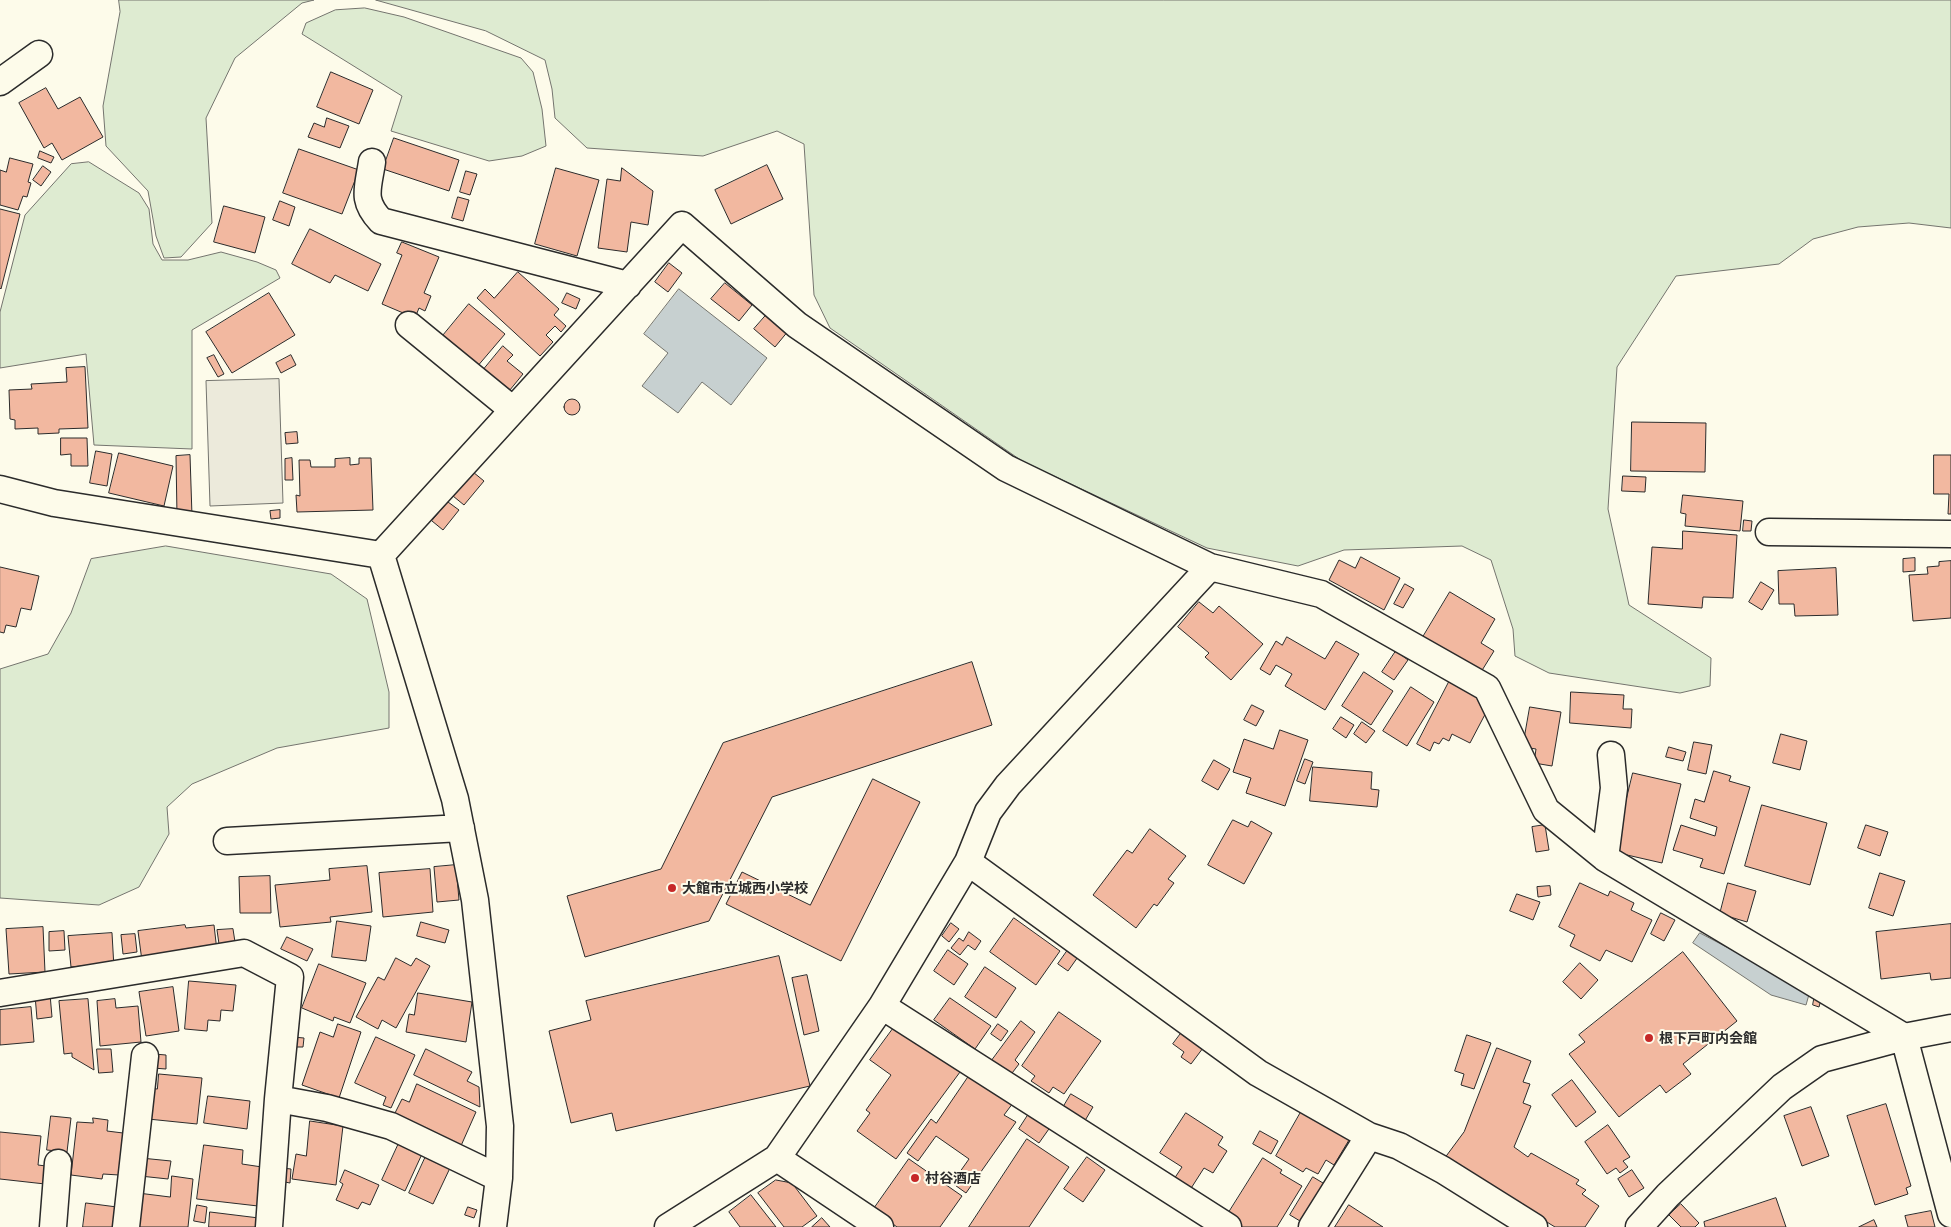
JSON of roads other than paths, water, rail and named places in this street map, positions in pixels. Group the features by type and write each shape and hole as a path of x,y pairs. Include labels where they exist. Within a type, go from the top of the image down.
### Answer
{"street":[{"path":"0,82 40,54"},
{"path":"372,162 367,193 369,208 381,222 628,285"},
{"path":"381,555 682,226 797,325 1006,468 1210,567 1321,594 1487,688 1546,810 1605,858 1904,1037 1951,1214"},
{"path":"409,326 513,410"},
{"path":"0,489 54,503 381,555"},
{"path":"1769,532 1951,534"},
{"path":"381,555 455,799 474,900 500,1126 499,1178 493,1227"},
{"path":"668,1227 777,1158 882,1006 968,862 988,812 1008,785 1210,567"},
{"path":"1605,858 1614,788 1611,755"},
{"path":"227,841 461,828"},
{"path":"968,862 1258,1074 1369,1136 1400,1146 1426,1160 1534,1227"},
{"path":"0,993 244,953 290,977 278,1099 269,1227"},
{"path":"882,1006 1228,1227"},
{"path":"1639,1227 1668,1195 1782,1087 1822,1059 1904,1037 1951,1028"},
{"path":"126,1227 145,1056"},
{"path":"278,1099 327,1108 391,1126 499,1178"},
{"path":"1312,1227 1369,1136"},
{"path":"777,1158 880,1227"},
{"path":"53,1227 58,1163"}],"place":[{"name":"大館市立城西小学校","path":"672,888"},
{"name":"根下戸町内会館","path":"1649,1038"},
{"name":"村谷酒店","path":"915,1178"}]}
